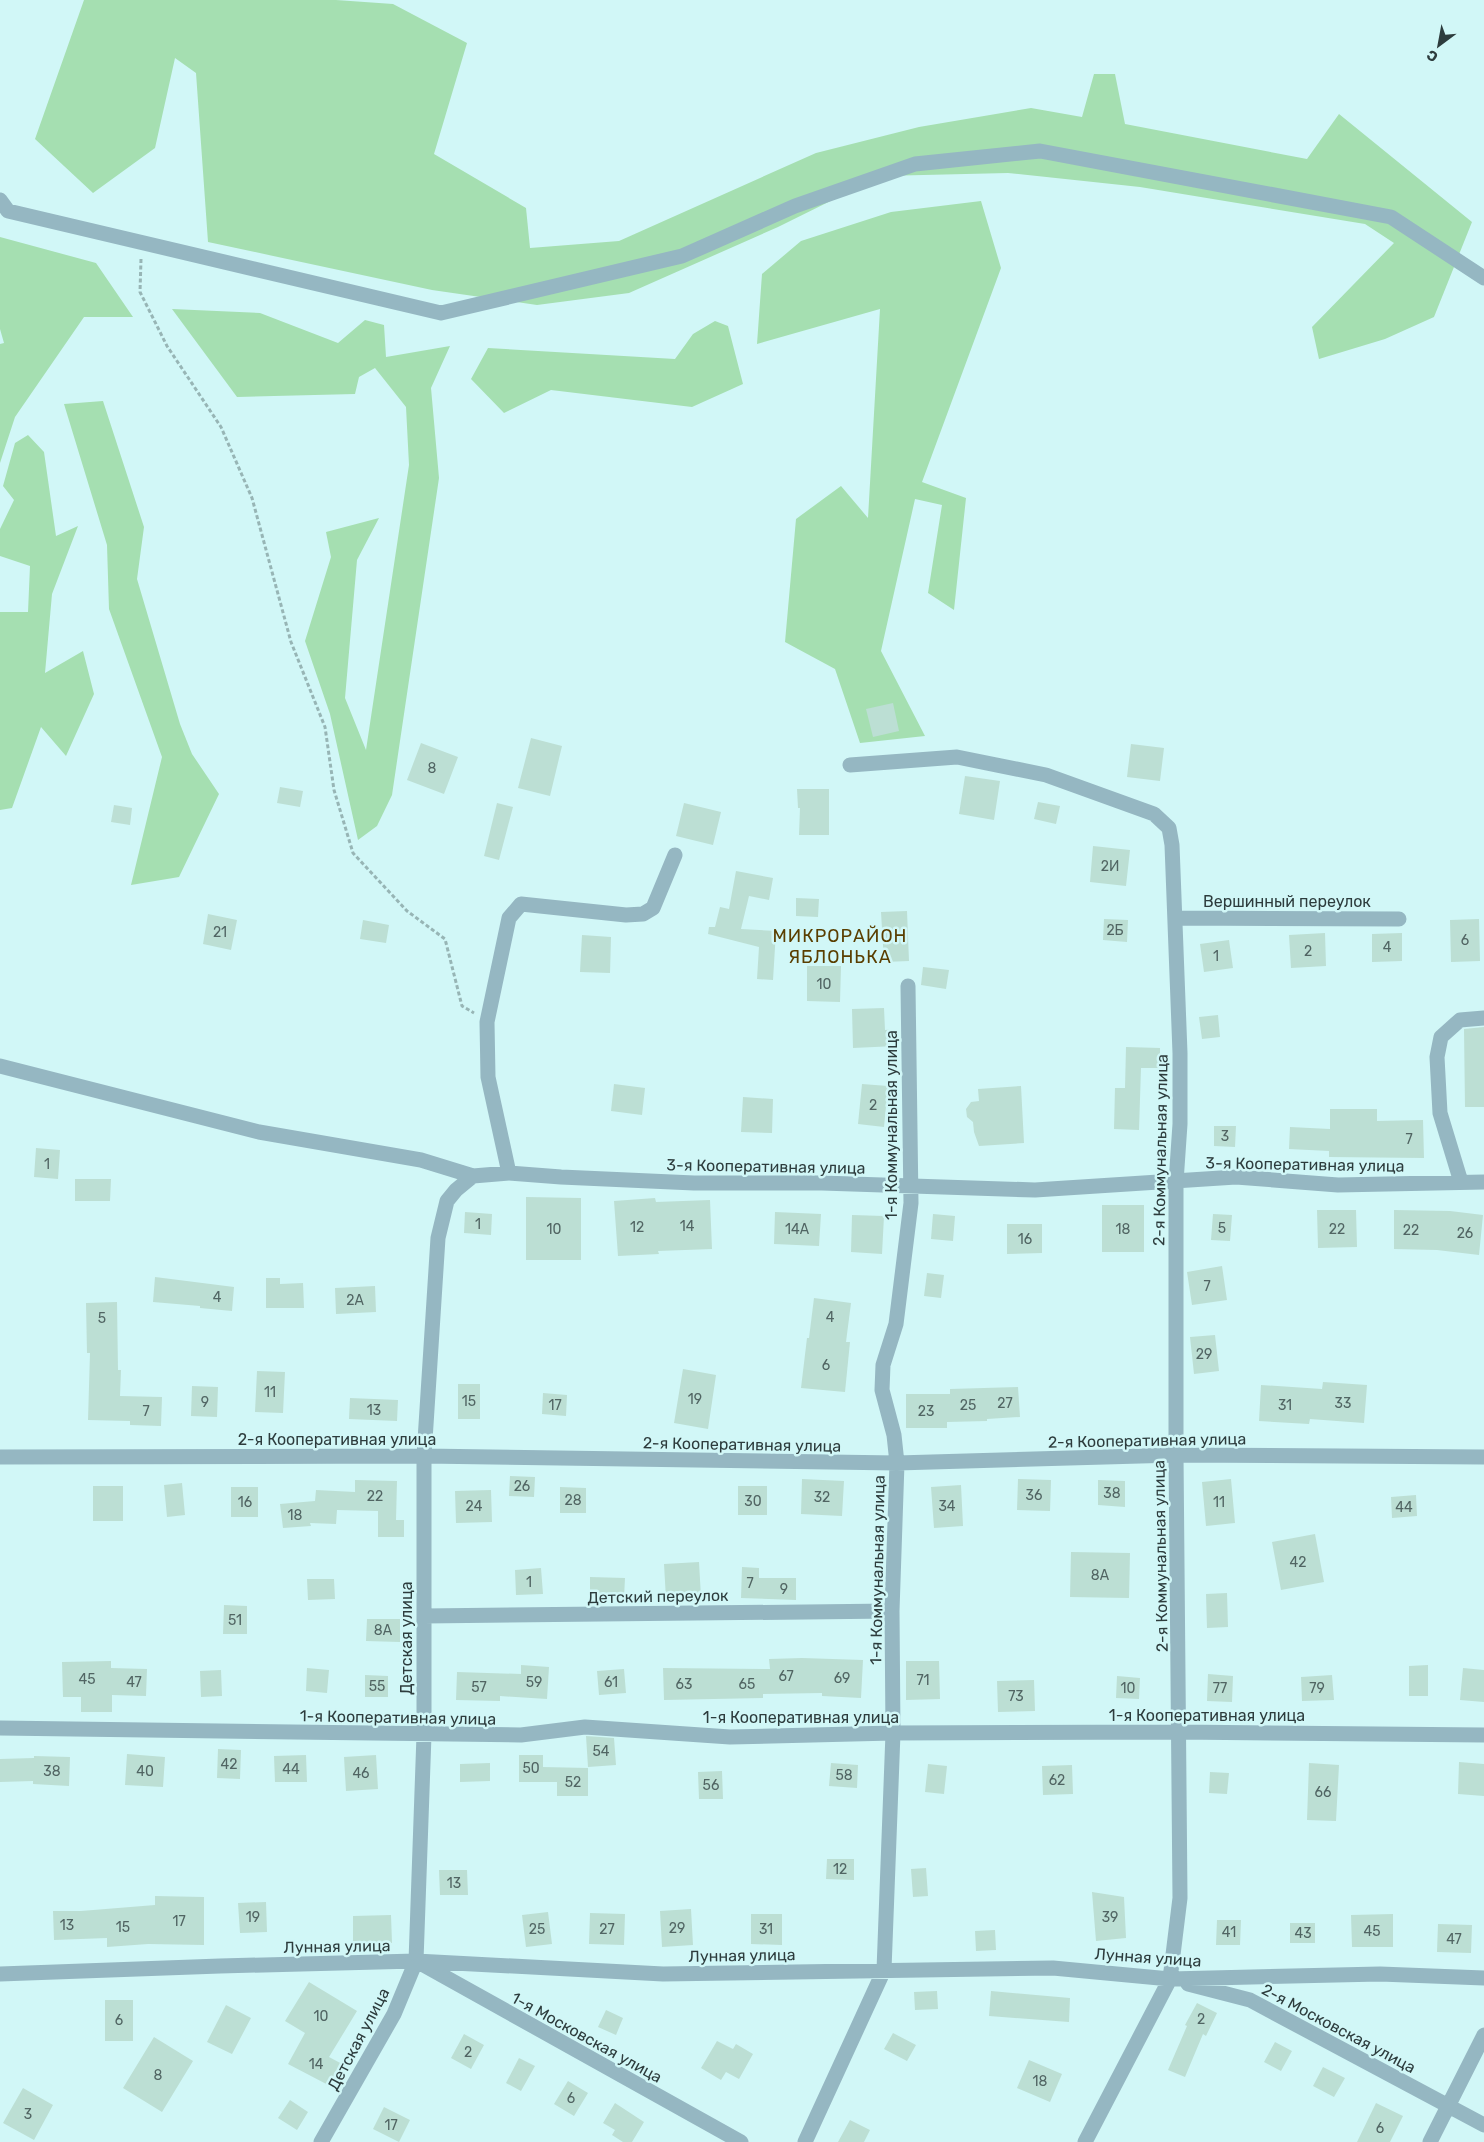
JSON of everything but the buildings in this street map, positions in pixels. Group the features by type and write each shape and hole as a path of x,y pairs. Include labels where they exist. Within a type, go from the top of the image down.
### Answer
{"street":[{"path":"3,206 142,242 441,313 682,256 795,206 915,164 1040,151 1391,217 1484,278"},
{"name":"2-я Коммунальная улица","path":"850,765 957,757 1046,775 1154,814 1169,828 1172,844 1180,1053 1180,1124 1176,1182 1176,1455 1180,1898 1170,1980 1085,2142"},
{"path":"509,1173 488,1077 487,1022 509,918 521,904 626,915 643,914 653,908 675,855"},
{"name":"Вершинный переулок","path":"1175,918 1398,919"},
{"name":"1-я Коммунальная улица","path":"805,2142 884,1970 893,1733 892,1611 897,1464 894,1435 882,1390 883,1365 896,1324 911,1203 908,986"},
{"path":"1461,1182 1440,1113 1437,1058 1441,1037 1460,1020 1484,1018"},
{"path":"0,1066 259,1132 421,1160 473,1176"},
{"name":"3-я Кооперативная улица","path":"473,1176 509,1173 675,1182 822,1183 1035,1190 1236,1178 1338,1186 1484,1182"},
{"name":"Детская улица","path":"322,2142 394,2014 416,1961 424,1735 424,1456 438,1238 447,1201 456,1190 473,1176"},
{"name":"2-я Кооперативная улица","path":"0,1457 424,1456 897,1464 1176,1455 1484,1457"},
{"name":"Детский переулок","path":"424,1616 892,1611"},
{"name":"1-я Кооперативная улица","path":"0,1728 521,1735 585,1727 730,1738 893,1733 1179,1732 1484,1735"},
{"name":"Лунная улица","path":"0,1974 416,1961 663,1974 1053,1968 1170,1980 1380,1974 1484,1978"},
{"name":"1-я Московская улица","path":"416,1961 741,2142"},
{"name":"2-я Московская улица","path":"1170,1980 1250,2000 1484,2125"},
{"path":"1430,2142 1484,2035"}],"path":[{"path":"142,242 140,292 167,346 221,427 252,498 291,642 325,727 334,790 353,853 407,910 445,939 462,1006 487,1022"}],"green space":[{"path":"84,0 336,0 393,4 467,43 434,154 526,208 530,248 619,241 816,153 919,127 1031,108 1082,117 1094,74 1115,74 1125,124 1307,159 1339,114 1472,222 1434,317 1385,339 1319,359 1312,327 1394,243 1365,224 1140,187 1008,173 881,176 778,227 629,293 537,305 432,290 208,242 196,73 175,58 155,148 93,193 35,139"},
{"path":"981,201 1001,268 922,482 966,498 954,610 928,593 942,505 915,499 881,651 925,736 860,743 835,669 785,642 796,519 841,486 868,518 880,309 757,344 762,274 801,241 891,212"},
{"path":"0,237 96,263 133,317 84,317 15,417 0,463 0,344 4,343 0,329"},
{"path":"172,309 260,313 338,343 365,320 384,325 386,357 450,346 431,388 439,478 392,795 377,826 358,840 330,714 305,641 331,557 326,532 379,518 357,560 345,698 366,750 409,465 406,407 375,368 359,377 355,394 237,397"},
{"path":"715,321 728,326 743,384 692,407 551,390 504,413 471,379 488,348 675,359 693,334"},
{"path":"103,401 144,527 137,579 180,724 192,754 219,794 179,877 131,885 162,757 109,609 107,545 64,404"},
{"path":"28,435 44,452 56,536 78,526 52,594 45,673 83,651 94,694 66,756 41,727 12,808 0,810 0,612 28,612 30,566 0,556 0,529 14,500 3,486 15,443"}],"district":[{"name":"МИКРОРАЙОН ЯБЛОНЬКА","path":"840,946"}]}
